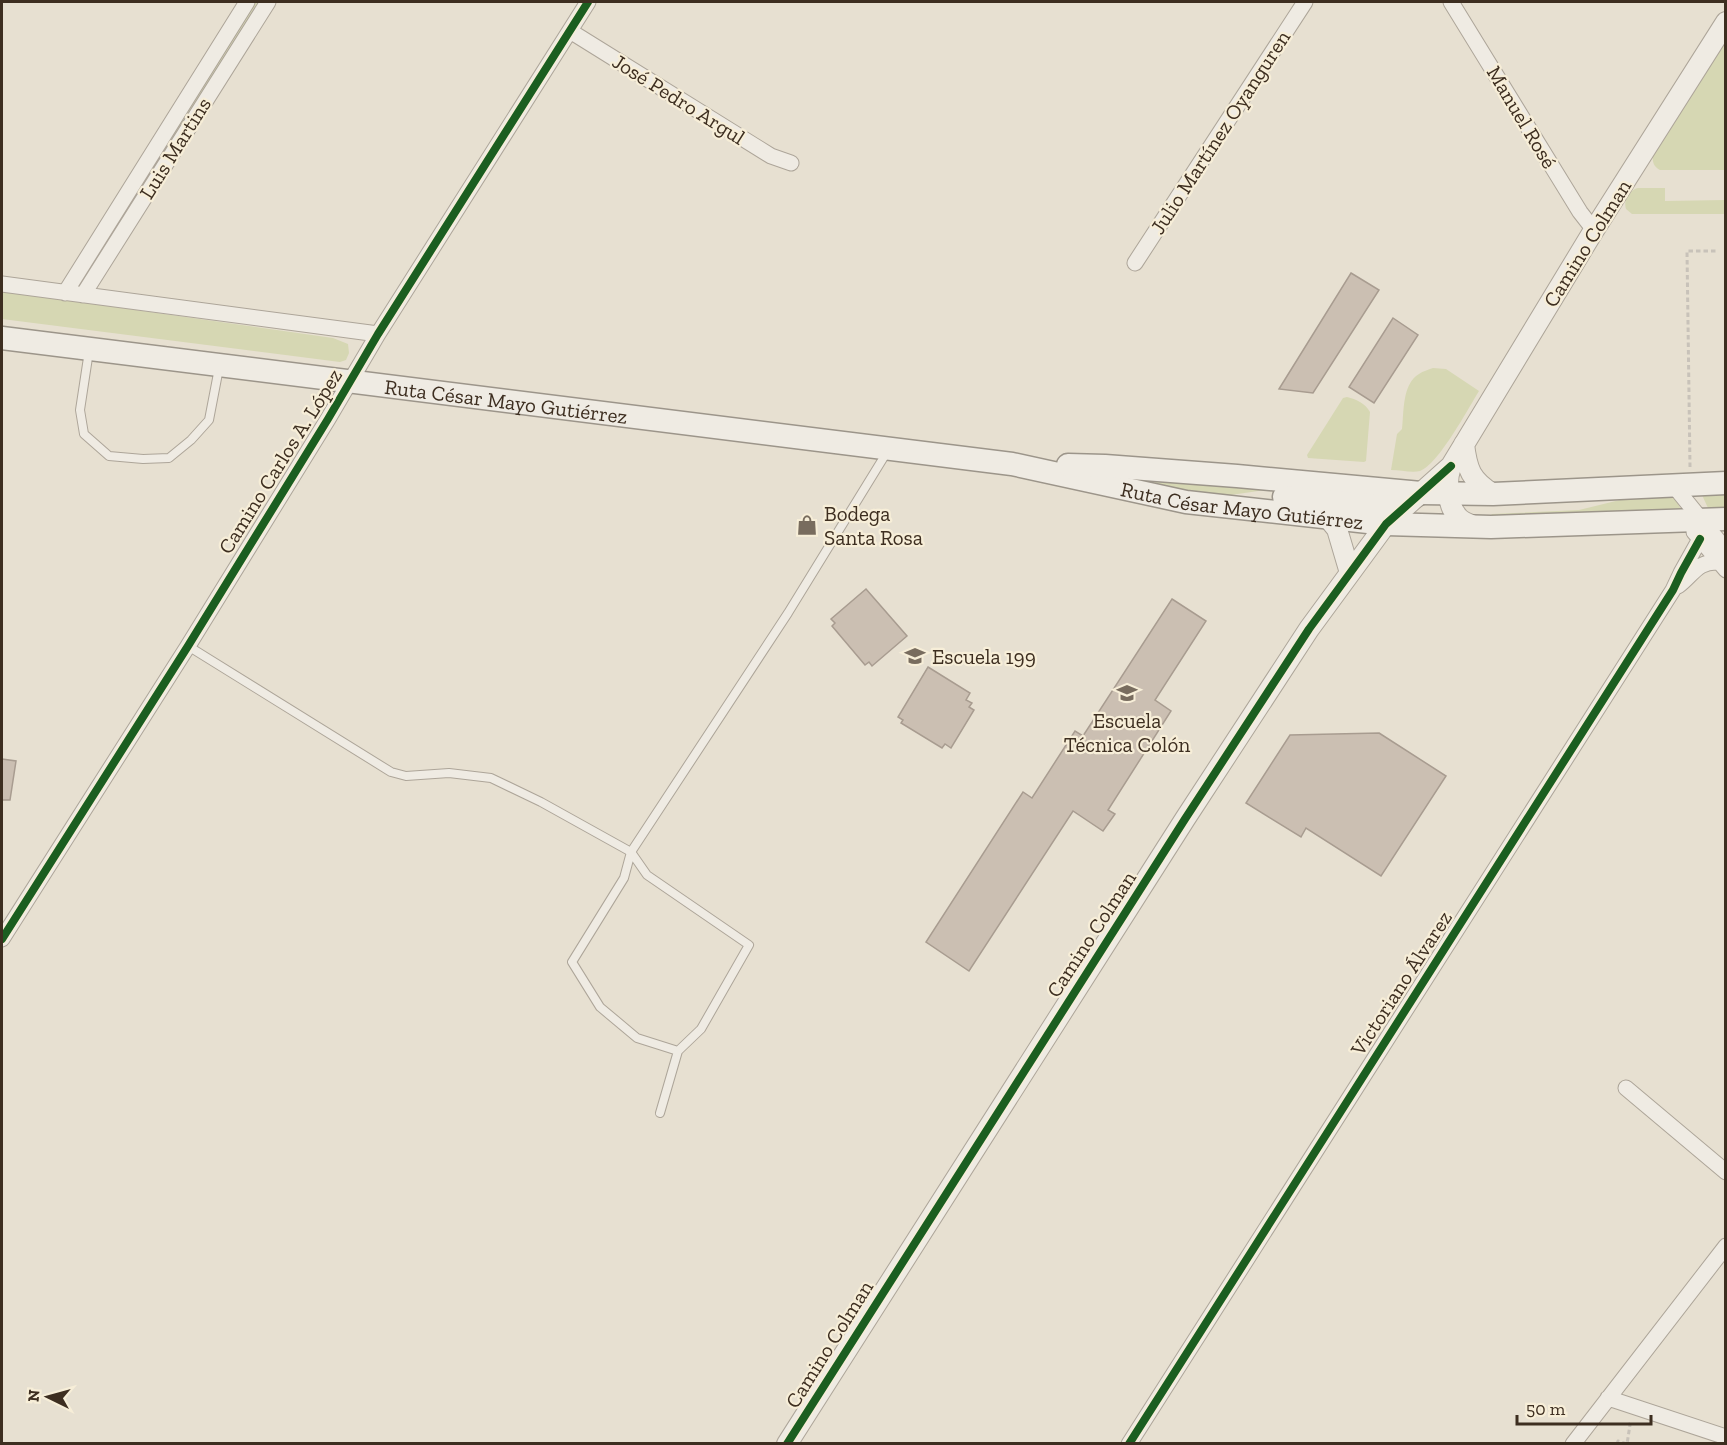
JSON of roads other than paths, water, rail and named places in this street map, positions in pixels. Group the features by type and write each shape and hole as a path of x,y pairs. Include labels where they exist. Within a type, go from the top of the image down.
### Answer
{"main road":[{"name":"Ruta César Mayo Gutiérrez","path":"2,338 1012,464 1176,500 1230,507 1328,518 1385,507 1421,493 1451,502"},
{"name":"Ruta César Mayo Gutiérrez","path":"1012,464 1105,466 1237,476 1474,526 1695,527 1725,519"},
{"path":"1230,507 1266,496 1385,507 1402,516 1451,502 1493,494 1725,483"},
{"path":"1451,502 1566,506 1590,501 1622,488"}],"street":[{"name":"Luis Martins","path":"65,293 247,2"},
{"name":"Luis Martins","path":"83,295 268,2"},
{"name":"Camino Carlos A. López","path":"2,939 188,646 378,334 588,2"},
{"name":"Julio Martínez Oyanguren","path":"1135,263 1305,2"},
{"name":"Manuel Rosé","path":"1451,2 1580,212 1594,230"},
{"name":"Camino Colman","path":"1451,502 1448,477 1451,466 1594,230 1725,22"},
{"name":"José Pedro Argul","path":"570,31 771,156 791,163"},
{"path":"2,284 378,334"},
{"path":"1464,444 1467,463 1473,477 1479,485 1493,494"},
{"name":"Camino Colman","path":"788,1443 1192,809 1309,629 1350,573 1385,507 1421,493 1451,466"},
{"path":"1683,485 1695,527 1723,560"},
{"path":"1451,502 1457,516 1474,526"},
{"path":"1328,518 1337,529 1350,573"},
{"name":"Victoriano Álvarez","path":"1129,1443 1673,590 1681,573 1695,527"},
{"name":"Victoriano Álvarez","path":"1673,590 1701,564 1723,560"},
{"path":"1626,1088 1725,1172"},
{"path":"1573,1443 1725,1246"},
{"path":"1608,1398 1725,1437"}],"lane":[{"path":"89,350 80,410 84,434 109,456 143,459 169,458 191,440 209,420 220,365"},
{"path":"678,1051 637,1038 600,1007 572,962 624,878 631,852 788,613 889,448"},
{"path":"188,646 391,772 406,776 449,773 490,778 541,802 631,852 647,875 749,945 701,1029 678,1051 660,1113"}],"place":[{"name":"Bodega Santa Rosa","path":"807,525"},
{"name":"Escuela 199","path":"915,656"},
{"name":"Escuela Técnica Colón","path":"1127,693"}]}
